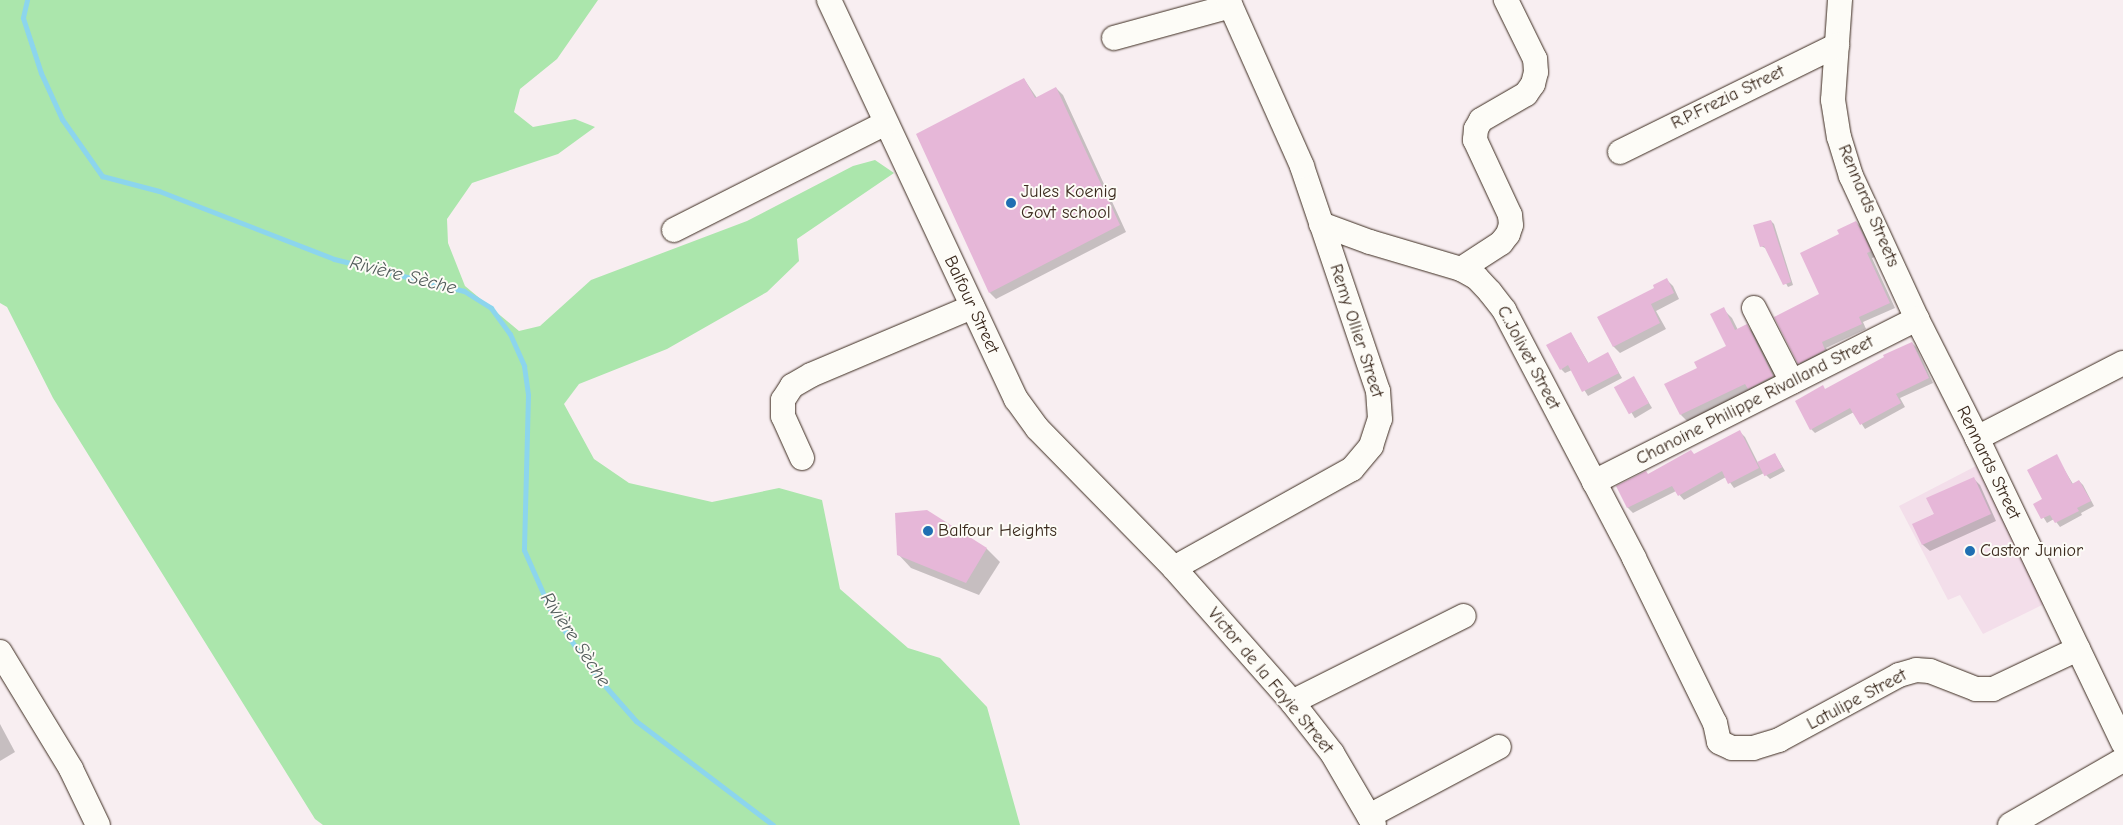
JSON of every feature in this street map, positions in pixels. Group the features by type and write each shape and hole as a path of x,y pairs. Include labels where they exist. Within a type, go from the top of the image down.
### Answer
{"street":[{"name":"Balfour Street","path":"829,0 1016,399 1037,428 1174,568"},
{"path":"1461,269 1501,243 1508,234 1511,225 1510,216 1475,140 1476,129 1481,120 1526,94 1533,84 1536,72 1535,60 1506,0"},
{"name":"Rennards Streets","path":"1840,0 1833,100 1839,137 1851,176 1917,319"},
{"path":"1114,38 1229,3"},
{"name":"Remy Ollier Street","path":"1174,568 1352,469 1371,446 1380,419 1378,391 1302,166 1229,3"},
{"name":"R.P.Frezia Street","path":"1620,152 1837,45"},
{"path":"674,230 886,123"},
{"name":"C..Jolivet Street","path":"1321,224 1370,242 1461,269 1477,278 1504,310 1594,482 1715,723 1720,742"},
{"path":"802,458 784,416 783,400 792,386 811,375 972,307"},
{"path":"1754,308 1792,382"},
{"name":"Chanoine Philippe Rivalland Street","path":"1594,482 1917,319"},
{"name":"Rennards Street","path":"1917,319 1977,438 2123,744"},
{"path":"1977,438 2123,363"},
{"name":"Victor de la Fayie Street","path":"1174,568 1292,702 1332,753 1371,821"},
{"path":"1292,702 1464,616"},
{"name":"Latulipe Street","path":"1720,742 1732,748 1753,748 1779,740 1899,675 1916,670 1930,671 1976,689 1993,689 2078,649"},
{"path":"0,652 71,769 98,825"},
{"path":"1371,821 1499,747"},
{"path":"2014,824 2123,760"}],"shaded area":[{"name":"Castor Junior","path":"1976,466 2044,604 1983,634 1960,595 1948,600 1899,506"}],"green space":[{"path":"0,0 598,0 557,59 520,89 514,112 533,127 575,119 595,127 558,154 472,183 447,219 448,243 465,286 519,331 540,326 591,280 747,221 853,166 875,160 894,173 797,239 799,261 767,292 667,349 579,384 564,404 594,459 629,483 712,502 779,488 822,500 840,589 908,648 940,658 987,707 1020,825 323,825 315,819 53,398 7,307 0,303"}],"building":[{"path":"1024,78 1035,98 1056,87 1120,225 989,293 916,134"},
{"path":"1771,220 1791,282 1783,285 1764,246 1760,247 1753,225"},
{"path":"1856,221 1871,251 1867,253 1890,303 1859,317 1862,324 1822,342 1825,350 1798,364 1774,317 1819,294 1800,253 1839,234 1837,230"},
{"path":"1667,278 1674,293 1651,304 1660,323 1613,347 1597,317 1654,288 1653,285"},
{"path":"1724,307 1735,330 1747,324 1773,376 1748,389 1745,384 1680,415 1664,384 1697,368 1694,362 1726,346 1710,314"},
{"path":"1571,332 1588,363 1608,352 1619,373 1582,392 1568,365 1560,370 1546,345"},
{"path":"1912,342 1929,378 1896,394 1901,403 1860,425 1850,408 1810,430 1795,401 1823,385 1825,389 1884,357 1883,355"},
{"path":"1634,376 1649,403 1629,414 1614,387"},
{"path":"1740,430 1759,468 1728,484 1722,471 1678,496 1672,486 1627,508 1616,486 1646,471 1648,474 1691,450 1694,454"},
{"path":"1775,453 1782,467 1764,476 1757,462"},
{"path":"2057,454 2072,484 2079,480 2091,501 2077,508 2079,511 2055,523 2050,515 2041,519 2033,504 2042,499 2027,470"},
{"path":"1974,477 1991,514 1922,545 1912,524 1934,514 1926,498"},
{"name":"Balfour Heights","path":"927,510 987,548 966,583 897,555 895,513"}],"waterway":[{"name":"Rivière Sèche","path":"27,0 23,18 41,73 62,119 102,176 159,191 334,259 464,291 491,308 510,334 524,366 528,395 524,550 550,609 591,670 636,721 773,825"}],"place":[{"name":"Jules Koenig Govt school","path":"1011,203"},
{"name":"Balfour Heights","path":"928,531"},
{"name":"Castor Junior","path":"1970,551"}]}
